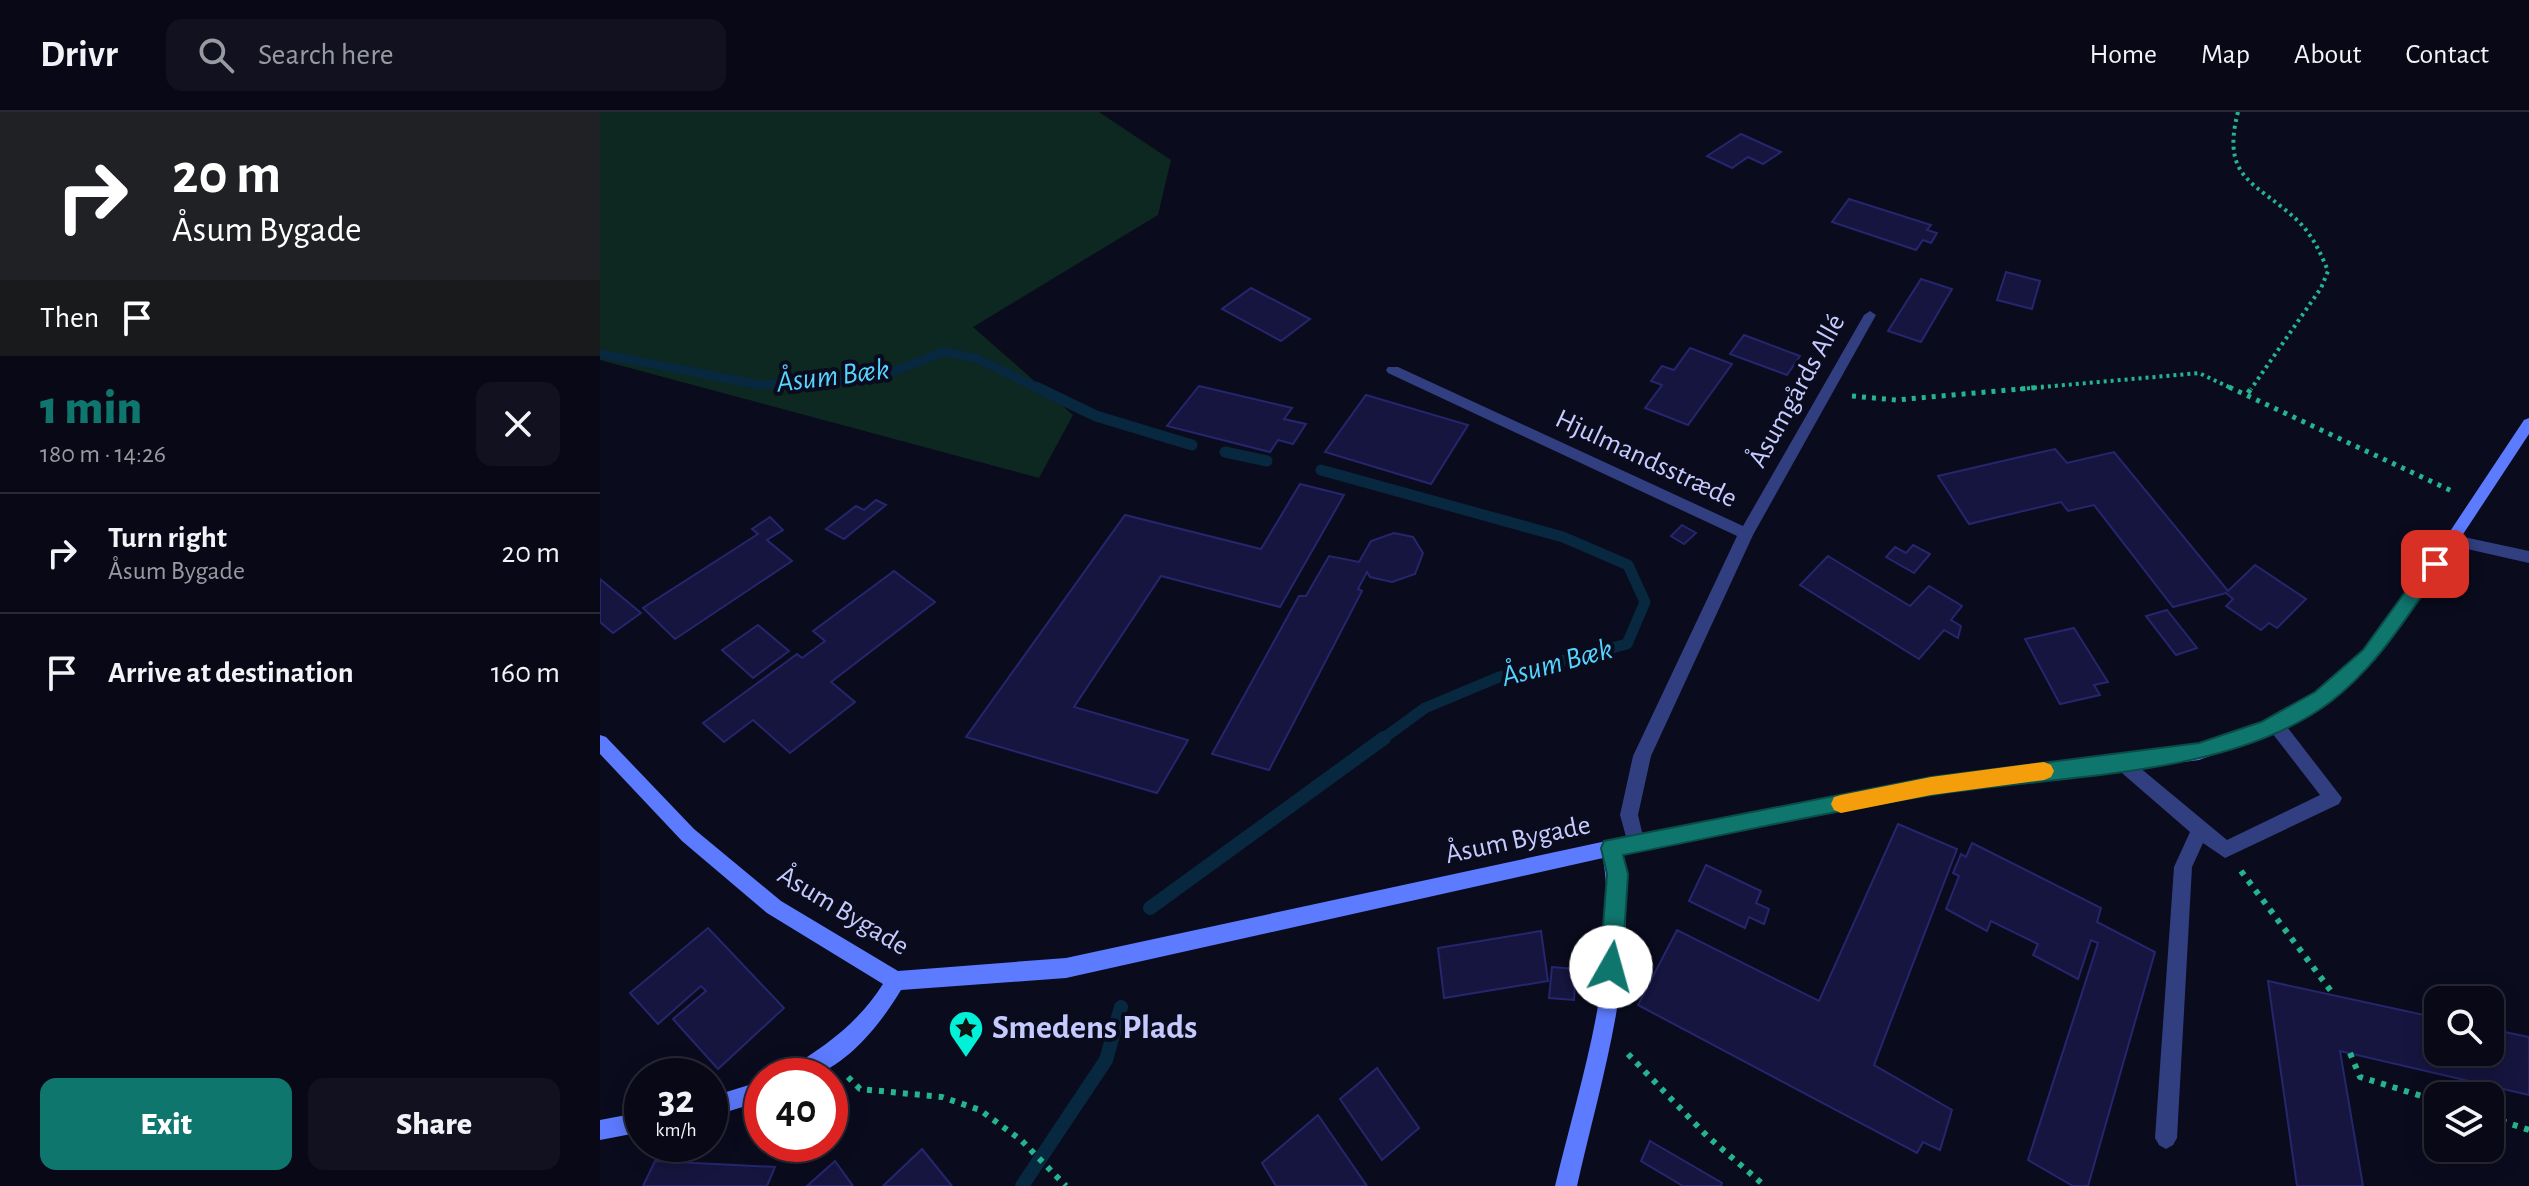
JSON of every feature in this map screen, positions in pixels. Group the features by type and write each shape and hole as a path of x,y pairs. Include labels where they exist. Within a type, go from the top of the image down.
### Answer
{"street":[{"name":"Åsumgårds Allé","path":"1746,534 1870,315"},
{"name":"Hjulmandsstræde","path":"1393,370 1746,534 1642,756 1629,815 1636,845"},
{"name":"Åsum Bygade","path":"600,742 688,835 774,907 896,981 1066,968 1611,848 1931,786 2199,752 2275,724 2322,698 2369,655 2420,588 2529,423"},
{"path":"2450,540 2529,557"},
{"path":"2121,762 2225,850 2333,798 2275,724"},
{"path":"2166,1138 2183,867 2201,829"},
{"path":"1566,1186 1608,994 1618,874 1611,848"},
{"path":"827,1057 859,1034 896,981"},
{"path":"600,1130 624,1125"}],"path":[{"path":"2238,112 2232,136 2234,158 2248,179 2301,224 2319,248 2328,271 2321,288 2248,393"},
{"path":"1829,388 1862,398 1896,400 2199,373 2248,393 2477,503"},
{"path":"2225,850 2334,995"},
{"path":"1597,1040 1624,1050 1707,1136 1765,1186"},
{"path":"2350,1053 2360,1077 2424,1097"},
{"path":"827,1057 860,1089 942,1097 980,1110 1021,1140 1066,1186"},
{"path":"2504,1122 2529,1130"}],"green space":[{"path":"600,112 1099,112 1171,160 1158,215 973,327 1073,415 1039,478 600,360"}],"building":[{"path":"1741,134 1781,152 1763,164 1748,157 1732,168 1707,156"},
{"path":"1849,199 1931,225 1927,230 1937,233 1931,243 1923,240 1916,250 1832,222"},
{"path":"2006,272 2040,281 2032,309 1997,300"},
{"path":"1921,279 1952,289 1921,342 1888,331"},
{"path":"1251,288 1310,319 1281,341 1222,309"},
{"path":"1744,335 1800,356 1787,375 1730,354"},
{"path":"1690,348 1732,364 1688,425 1645,408 1662,385 1651,381 1662,366 1674,370"},
{"path":"1199,386 1292,408 1284,419 1306,424 1293,444 1278,440 1270,452 1167,426"},
{"path":"1366,395 1468,425 1431,484 1325,452"},
{"path":"2055,449 2067,463 2114,452 2228,591 2255,565 2306,599 2277,628 2269,623 2261,630 2226,606 2233,599 2226,593 2173,607 2094,505 2068,511 2061,502 1969,524 1938,476"},
{"path":"1300,484 1344,495 1280,607 1161,576 1074,707 1188,740 1157,793 966,737 1125,515 1261,549"},
{"path":"876,500 886,505 844,539 826,529 856,506 864,510"},
{"path":"770,517 783,530 767,540 792,561 675,639 643,608 758,534 752,529"},
{"path":"1682,525 1696,533 1684,544 1671,536"},
{"path":"1394,533 1413,537 1423,553 1415,574 1392,582 1370,577 1367,572 1358,589 1362,591 1269,770 1212,754 1299,596 1306,596 1329,556 1359,562 1371,541"},
{"path":"1913,545 1930,554 1914,573 1886,557 1895,547 1906,553"},
{"path":"1828,556 1910,606 1929,586 1962,606 1951,620 1961,626 1958,638 1944,630 1919,659 1800,585"},
{"path":"894,571 935,602 831,682 855,702 790,753 753,720 724,742 703,723 797,654 802,658 825,641 813,631"},
{"path":"600,579 641,613 613,633 600,622"},
{"path":"2167,610 2197,648 2176,655 2146,616"},
{"path":"758,625 789,651 753,678 722,650"},
{"path":"2074,628 2108,682 2094,685 2100,695 2060,704 2025,639"},
{"path":"1898,824 1957,849 1874,1065 1952,1110 1940,1150 1923,1142 1917,1153 1638,1005 1677,930 1819,1001"},
{"path":"1972,843 2101,908 2097,922 2155,952 2088,1186 2073,1186 2028,1160 2098,943 2091,940 2078,979 2033,955 2038,944 1991,921 1987,931 1946,909 1959,876 1953,873 1961,854 1966,857"},
{"path":"1706,865 1761,891 1756,903 1769,909 1764,924 1749,917 1745,928 1689,901"},
{"path":"708,928 784,1008 728,1060 708,1058 673,1019 706,991 701,986 658,1024 630,993"},
{"path":"1541,931 1548,981 1444,998 1438,948"},
{"path":"1552,967 1576,969 1574,1000 1549,998"},
{"path":"2268,981 2424,1015 2424,1066 2504,1066 2504,1032 2529,1037 2529,1095 2504,1089 2504,1082 2473,1082 2340,1051 2363,1186 2297,1186"},
{"path":"1377,1068 1419,1128 1382,1160 1340,1099"},
{"path":"1318,1115 1367,1186 1276,1186 1262,1163"},
{"path":"1650,1141 1722,1183 1721,1186 1683,1186 1641,1161"},
{"path":"922,1149 952,1186 883,1186"},
{"path":"655,1162 775,1167 767,1186 643,1186"},
{"path":"836,1162 853,1186 807,1186"}],"waterway":[{"name":"Åsum Bæk","path":"600,354 761,385 880,377 943,352 976,358 1040,389"},
{"name":"Åsum Bæk","path":"1036,387 1096,416 1192,445"},
{"name":"Åsum Bæk","path":"1225,452 1267,461"},
{"name":"Åsum Bæk","path":"1321,470 1563,537 1628,565 1645,602 1627,644 1499,677 1425,708 1381,740"},
{"name":"Åsum Bæk","path":"1150,908 1384,738"},
{"name":"Åsum Bæk","path":"1022,1186 1106,1060 1121,1007"}],"slow traffic":[{"path":"1841,804 1931,786 2044,771"}],"place":[{"name":"Smedens Plads","path":"966,1059"}],"route":[{"path":"1611,967 1618,874 1611,848 1931,786 2199,752 2267,728 2322,698 2369,655 2435,564"}]}
